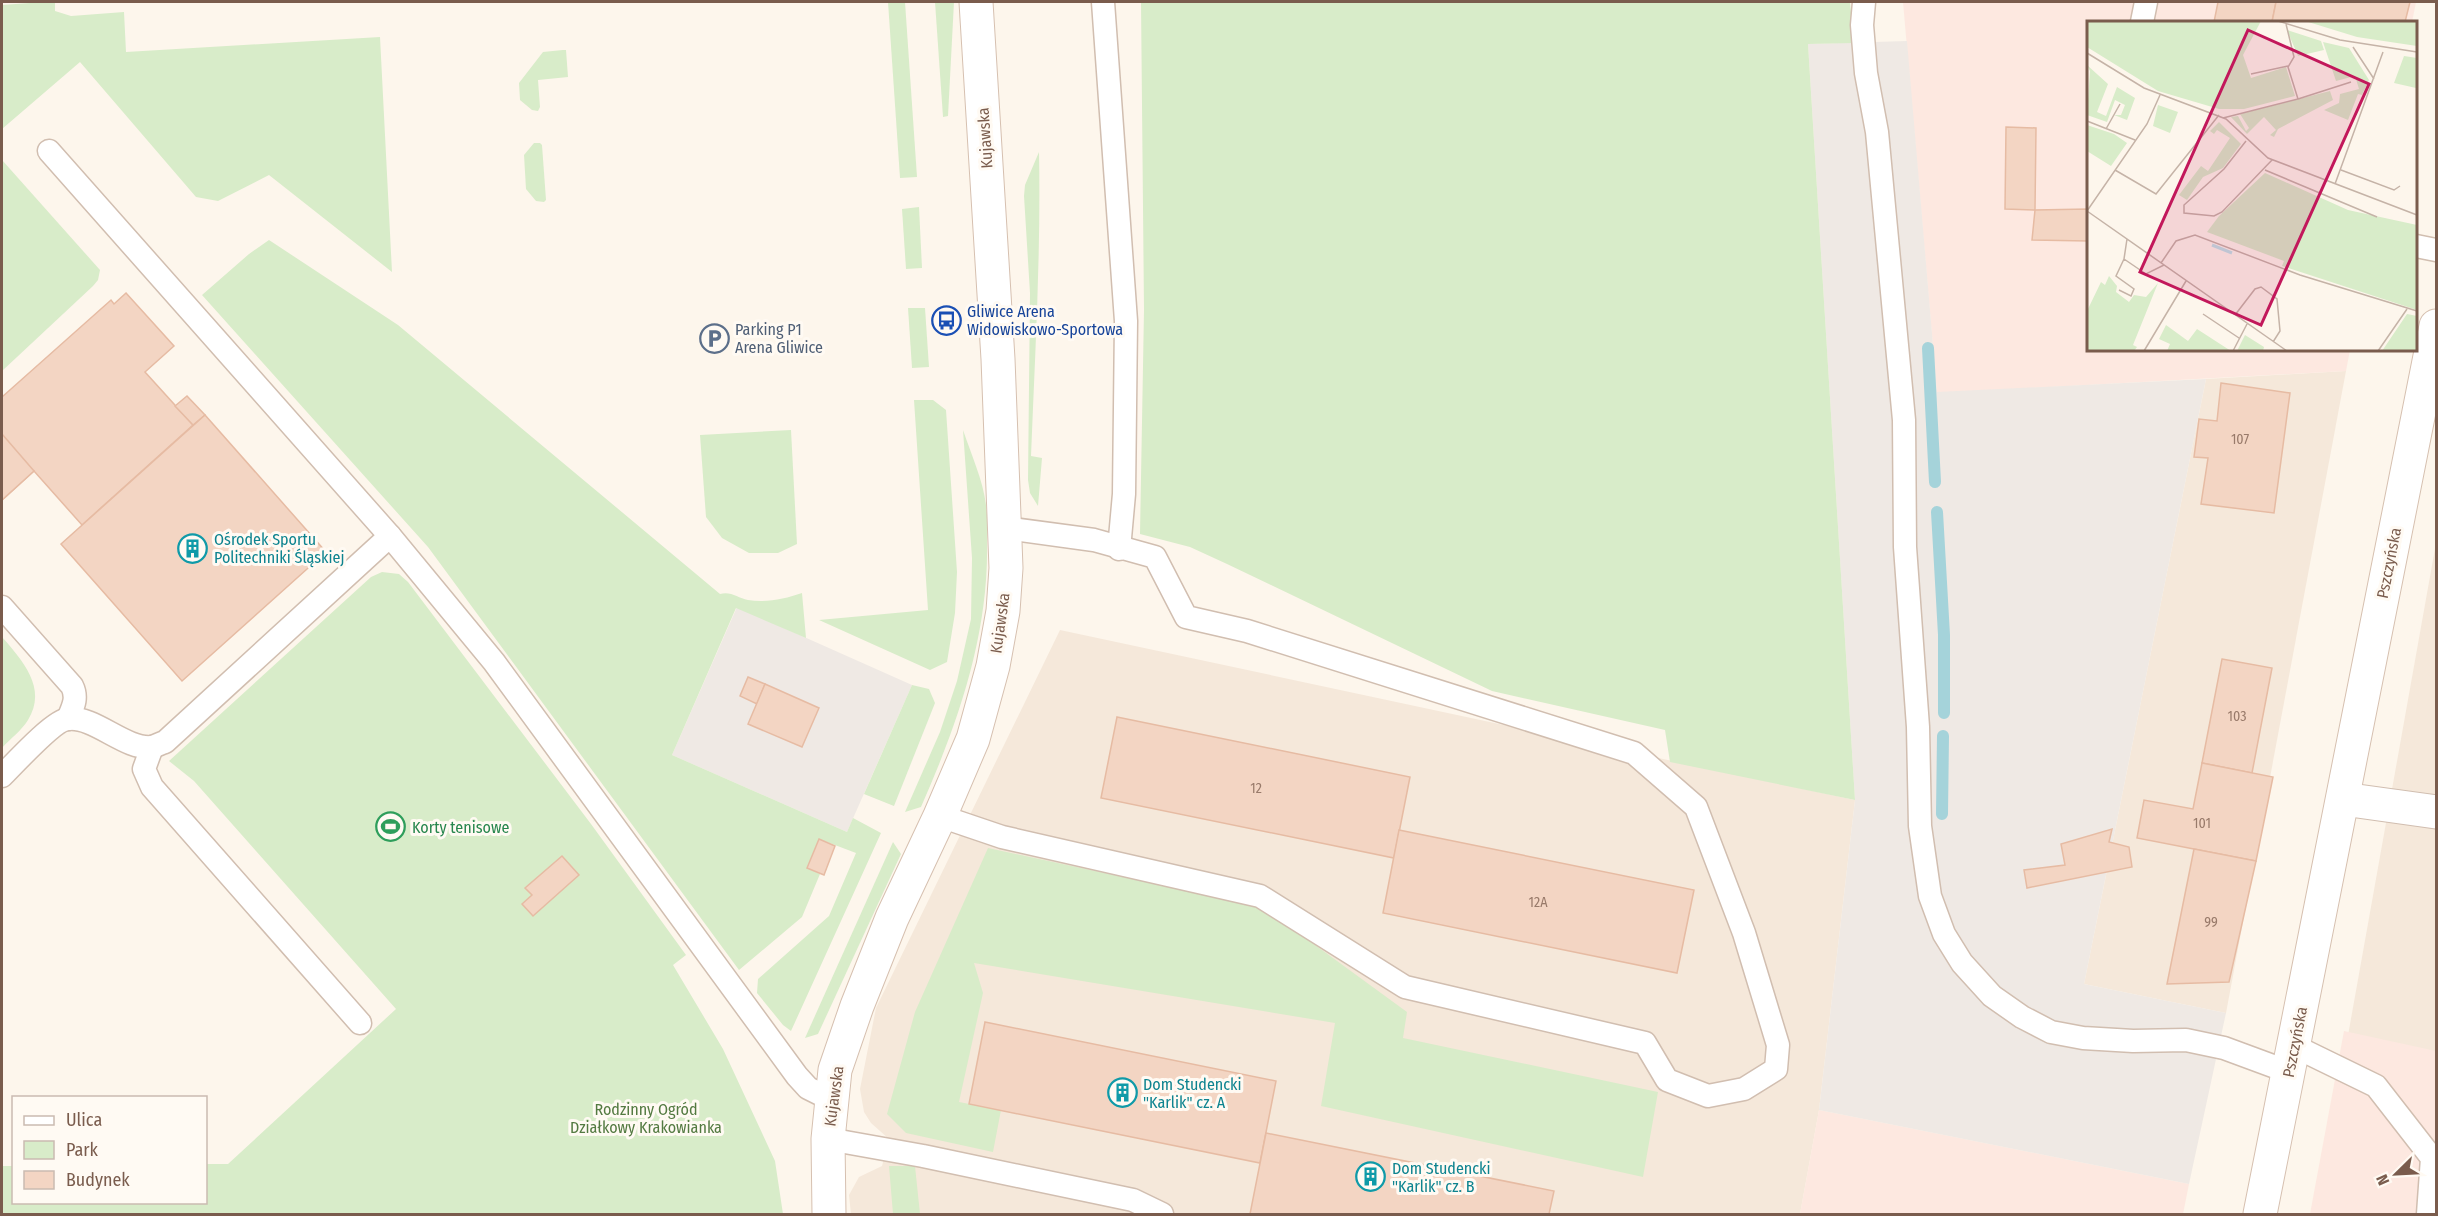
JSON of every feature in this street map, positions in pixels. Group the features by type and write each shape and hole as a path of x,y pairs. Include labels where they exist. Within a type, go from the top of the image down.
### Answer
{"street":[{"name":"Kujawska","path":"829,1215 828,1139 835,1070 857,1006 892,918 973,739 993,666 1003,612 1006,568 997,335 976,2"},
{"name":"Pszczyńska","path":"2260,1215 2436,326"},
{"path":"2343,799 2436,812"}],"lane":[{"path":"1103,2 1126,321 1124,494 1119,549"},
{"path":"1864,2 1862,25 1866,73 1877,132 1904,420 1905,547 1918,727 1920,825 1930,896 1944,934 1962,963 1992,996 2022,1017 2051,1032 2083,1038 2133,1041 2186,1040 2292,1059 2376,1086 2432,1158 2428,1215"},
{"path":"2142,21 2146,2"},
{"path":"49,151 390,536 494,662 797,1076 808,1088 832,1100"},
{"path":"2417,246 2436,250"},
{"path":"940,816 1002,837 1260,896 1405,987 1645,1043 1668,1080 1708,1096 1744,1089 1776,1069 1778,1045 1744,933 1696,807 1634,753 1247,631 1186,617 1155,557 1119,549 1094,540 1005,528"},
{"path":"2,776 54,725 68,719 81,721 138,745 152,747 175,734 390,536"},
{"path":"2,608 72,687 75,704 68,719"},
{"path":"152,747 144,769 152,787 360,1023"},
{"path":"828,1139 923,1156 1133,1200 1162,1215"}],"shaded area":[{"path":"1903,2 2416,2 2412,21 2087,21 2087,351 2350,351 2346,371 1937,393"},
{"path":"1907,41 1937,392 2206,379 2084,984 2226,1013 2189,1184 1819,1110 1855,800 1808,44"},
{"path":"2346,371 2226,1013 2084,984 2206,379"},
{"path":"2436,543 2436,1214 2316,1214 2359,974"},
{"path":"737,607 912,685 847,832 672,755"},
{"path":"1060,630 1855,800 1819,1110 1800,1214 851,1214 849,1195 859,1177 882,1166 889,1139 871,1123 864,1112 860,1089 876,1008"},
{"path":"2344,1031 2436,1051 2436,1214 2310,1214"},
{"path":"1819,1110 2189,1184 2183,1214 1800,1214"}],"green space":[{"path":"55,2 55,11 71,16 124,12 126,52 380,37 392,272 269,175 218,201 196,197 80,62 2,129 2,5"},
{"path":"888,2 905,2 917,177 900,178"},
{"path":"935,2 954,2 948,116 943,117"},
{"path":"1141,2 1850,2 1854,43 1808,44 1855,800 1670,762 1665,730 1492,691 1190,547 1140,534 1144,310"},
{"path":"566,50 568,77 538,80 540,107 538,111 532,110 520,100 519,83 543,52"},
{"path":"534,143 542,145 546,200 544,202 536,201 526,189 524,155"},
{"path":"1039,152 1038,266 1031,456 1042,458 1038,506 1030,493 1028,480 1030,293 1024,196 1025,185"},
{"path":"2,160 100,270 98,280 93,286 2,371"},
{"path":"919,207 922,268 906,269 902,209"},
{"path":"269,240 398,325 720,594 728,593 748,600 769,601 802,593 806,638 736,608 672,755 847,832 853,818 881,833 791,1031 783,1025 757,993 758,979 829,916 856,853 819,839 808,868 820,874 802,917 739,970 428,547 202,295 249,254"},
{"path":"908,308 925,308 929,367 912,368"},
{"path":"914,400 933,400 946,410 957,572 955,613 947,662 930,670 819,620 928,610"},
{"path":"791,430 797,544 778,553 749,553 722,538 706,517 700,435"},
{"path":"963,430 980,477 987,510 983,611 969,678 935,775 921,807 905,812 940,732 957,681 971,619 972,558"},
{"name":"Rodzinny Ogród Działkowy Krakowianka","path":"382,572 399,574 408,582 591,824 686,955 673,965 723,1049 775,1161 783,1214 2,1214 2,1166 12,1166 12,1204 207,1204 207,1164 228,1164 396,1009 194,781 169,761 371,577"},
{"path":"2,637 30,675 35,697 28,720 2,748"},
{"path":"912,685 929,689 935,703 894,806 864,794"},
{"path":"893,842 901,854 818,1034 805,1038"},
{"path":"988,848 1258,906 1407,1012 1403,1038 1658,1092 1643,1177 1321,1106 1335,1023 974,963 983,993 959,1102 1001,1110 993,1152 906,1133 887,1114 915,1012"},
{"path":"889,1166 915,1166 920,1214 893,1214"}],"building":[{"path":"2218,2 2276,2 2272,21 2214,21"},
{"path":"2276,2 2410,2 2405,21 2272,21"},
{"path":"2006,127 2036,128 2035,210 2005,209"},
{"path":"2087,209 2087,241 2032,240 2035,210"},
{"path":"126,293 174,346 145,372 193,425 82,525 34,471 2,500 2,397 111,300 114,304"},
{"path":"2221,383 2290,393 2274,513 2201,504 2208,458 2194,457 2199,419 2217,421"},
{"path":"187,396 205,415 193,425 175,406"},
{"name":"Ośrodek Sportu Politechniki Śląskiej","path":"205,415 326,552 182,681 61,544"},
{"path":"2,434 34,471 2,500"},
{"path":"2222,659 2272,668 2252,773 2202,763"},
{"path":"748,677 765,684 757,704 740,696"},
{"path":"765,684 819,708 802,747 748,724"},
{"path":"1117,717 1410,777 1394,858 1101,798"},
{"path":"2202,763 2273,777 2256,861 2137,838 2144,800 2193,809"},
{"path":"2112,829 2109,842 2129,847 2132,867 2027,888 2024,870 2065,865 2061,844"},
{"path":"1399,830 1694,890 1677,973 1383,913"},
{"path":"819,839 835,846 824,875 807,868"},
{"path":"2194,849 2256,861 2229,982 2167,984"},
{"path":"562,856 579,875 533,916 522,904 532,895 525,888"},
{"name":"Dom Studencki \"Karlik\" cz. A","path":"985,1022 1276,1081 1260,1163 969,1104"},
{"name":"Dom Studencki \"Karlik\" cz. B","path":"1266,1133 1554,1191 1549,1214 1250,1214"}],"waterway":[{"path":"1928,348 1935,482"},
{"path":"1937,512 1944,635 1944,713"},
{"path":"1942,814 1943,736"}],"place":[{"name":"Gliwice Arena Widowiskowo-Sportowa","path":"946,320"},
{"name":"Parking P1 Arena Gliwice","path":"714,338"},
{"name":"Ośrodek Sportu Politechniki Śląskiej","path":"193,548"},
{"name":"Korty tenisowe","path":"391,827"},
{"name":"Dom Studencki \"Karlik\" cz. A","path":"1122,1093"},
{"name":"Dom Studencki \"Karlik\" cz. B","path":"1371,1177"}]}
